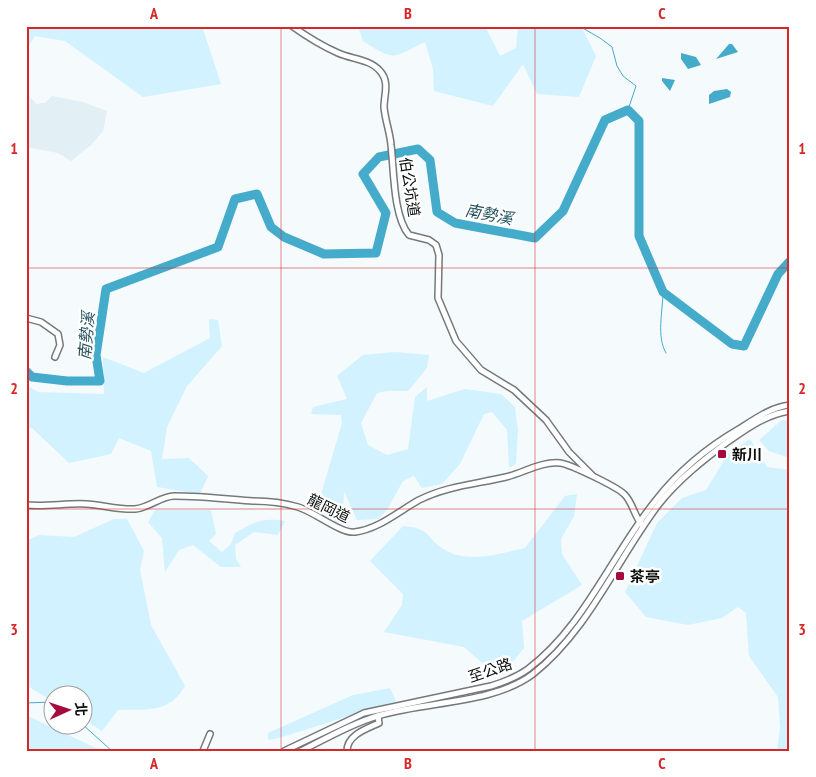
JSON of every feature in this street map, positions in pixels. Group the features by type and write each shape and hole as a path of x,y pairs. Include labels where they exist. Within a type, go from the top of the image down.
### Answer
{"street":[{"name":"伯公坑道","path":"292,26 308,38 338,53 371,64 380,70 387,87 384,107 391,144 397,196 405,230 409,235 429,240 436,245 439,256 438,298 456,341 481,370 514,390 540,414 569,452 593,475"},
{"path":"26,318 41,322 58,334 60,345 55,356"},
{"path":"641,524 669,484 692,462 740,428 770,410 790,405"},
{"path":"641,524 673,487 708,457 759,422 790,411"},
{"name":"龍岡道","path":"26,505 40,507 66,504 135,509 172,496 254,500 298,507 328,520 346,532 355,532 396,516 418,501 450,487 505,477 556,463 568,465 584,474 593,475 625,494 641,524"},
{"name":"至公路","path":"284,751 364,714 506,688 532,674 551,658 586,610 641,524"},
{"name":"至公路","path":"301,751 378,716 511,679 528,670 547,653 586,610"},
{"path":"547,653 551,658"},
{"path":"347,751 348,743 352,738 379,723 378,716"},
{"path":"204,751 210,734"},
{"path":"314,737 318,743"}],"shaded area":[{"path":"26,26 202,26 221,84 143,97 65,41 35,36 26,50"},
{"path":"358,26 485,26 500,56 516,48 518,26 581,26 596,56 579,97 537,94 523,64 493,106 434,91 433,69 425,42 399,54 388,55 363,41"},
{"path":"26,92 36,104 45,103 52,96 83,102 107,111 103,131 91,145 71,161 58,153 26,147"},
{"path":"209,319 218,320 222,346 187,386 167,427 162,459 189,458 208,476 200,494 157,487 151,451 119,438 111,454 69,463 32,428 26,429 26,385 38,392 104,394 103,357 144,373 210,338"},
{"path":"395,352 429,355 427,368 408,391 377,393 361,423 368,445 387,455 408,449 415,397 427,387 427,401 465,389 501,394 515,407 518,430 516,464 509,468 507,430 492,412 484,414 460,464 442,484 422,488 414,476 403,481 387,510 378,519 357,520 344,491 342,527 317,508 342,423 341,415 311,414 313,407 347,399 337,376 363,355"},
{"path":"782,420 790,420 790,458 769,451 759,440"},
{"path":"750,439 767,467 790,470 790,751 777,751 780,727 778,697 749,656 746,613 738,607 722,618 688,625 646,617 625,592 657,523 682,498 706,490 728,454"},
{"path":"577,494 574,516 561,539 562,554 582,585 522,621 524,648 508,668 481,662 464,647 384,632 402,605 403,594 370,561 403,526 424,531 439,546 454,554 474,557 495,555 525,548 565,496"},
{"path":"155,510 211,510 216,534 209,541 222,552 231,544 235,533 258,521 285,521 278,535 254,532 235,545 236,559 241,567 221,567 193,545 179,550 165,572 162,538 148,522"},
{"path":"114,519 127,519 144,551 140,570 151,625 185,686 179,695 164,706 147,709 118,710 102,731 92,725 92,684 42,684 42,695 26,685 26,541 39,535 74,537"},
{"path":"390,688 396,701 268,740 268,733 353,695"},
{"path":"28,716 42,723 42,734 66,734 102,751 30,751 26,746"}],"water":[{"path":"729,44 732,44 738,52 716,59"},
{"path":"681,53 696,57 701,65 688,69 681,59"},
{"path":"662,78 675,80 670,91 662,81"},
{"path":"727,89 731,92 730,97 709,104 709,95 714,91"}],"waterway":[{"path":"579,26 612,47 617,66 623,76 636,86 628,110"},
{"name":"南勢溪","path":"26,371 32,377 67,381 100,381 96,355 106,289 218,247 235,199 257,194 271,227 284,237 324,254 376,253 386,213 363,174 379,157 418,149 430,160 437,212 455,223 535,238 563,211 605,120 628,110 639,121 639,236 663,292 732,344 744,346 778,274 790,261"},
{"path":"663,292 661,339 666,353"},
{"path":"26,703 42,702"},
{"path":"92,733 112,751"}],"place":[{"name":"新川","path":"722,454"},
{"name":"茶亭","path":"620,576"}]}
